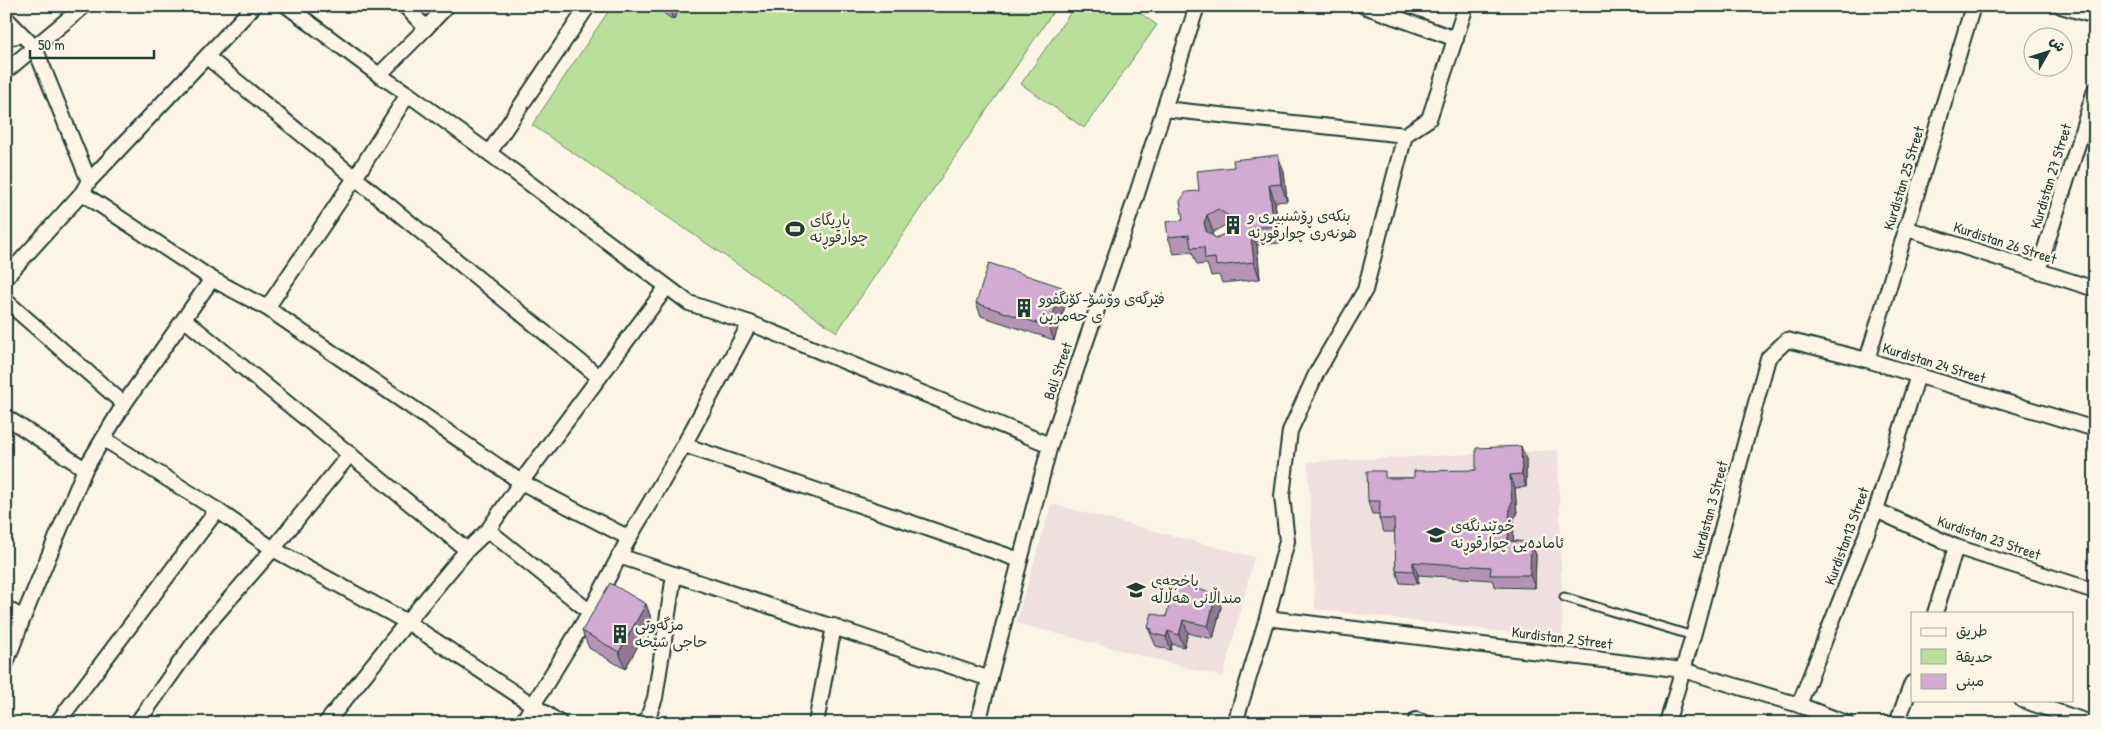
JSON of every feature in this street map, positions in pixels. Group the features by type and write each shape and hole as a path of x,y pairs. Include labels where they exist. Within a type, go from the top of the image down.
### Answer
{"street":[{"path":"6,71 84,6"},
{"path":"6,277 82,193 89,181 254,6"},
{"path":"287,6 379,75 489,153 666,288 689,303 750,323 1050,445"},
{"path":"405,6 426,28"},
{"path":"379,75 447,6"},
{"path":"489,153 588,6"},
{"name":"Boli Street","path":"978,723 1050,445 1197,6"},
{"path":"1364,6 1456,39"},
{"path":"1164,109 1404,135 1429,119 1466,6"},
{"name":"Kurdistan 25 Street","path":"1867,360 1973,6"},
{"path":"2061,6 2095,16"},
{"path":"6,18 35,48 89,181"},
{"path":"6,38 22,35"},
{"path":"207,57 599,377"},
{"name":"Kurdistan 27 Street","path":"2038,271 2095,90"},
{"path":"267,308 355,178 408,94"},
{"path":"1235,723 1268,618 1287,541 1282,496 1290,431 1318,372 1365,290 1404,135"},
{"path":"82,193 212,280 267,308 522,482 629,538"},
{"name":"Kurdistan 26 Street","path":"1906,228 2095,289"},
{"path":"6,663 84,469 124,404 212,280"},
{"path":"326,723 467,550 488,530 666,288"},
{"path":"6,301 124,404"},
{"path":"185,320 467,550"},
{"path":"522,723 590,612 619,556 684,445 750,323"},
{"name":"Kurdistan 24 Street","path":"1768,358 1787,340 1867,360 2095,429"},
{"name":"Kurdistan 3 Street","path":"1667,723 1693,636 1768,358"},
{"name":"Kurdistan13 Street","path":"1799,705 1876,510 1918,375"},
{"path":"6,417 84,469"},
{"path":"104,438 217,510 273,549 407,622 560,723"},
{"path":"684,445 1020,560"},
{"path":"137,723 206,626 273,549 350,454"},
{"path":"64,720 217,510"},
{"name":"Kurdistan 23 Street","path":"1876,510 1956,547 2095,591"},
{"path":"488,530 590,612"},
{"path":"1935,612 1956,547"},
{"path":"619,556 990,679"},
{"path":"646,723 654,698 674,575"},
{"path":"6,608 23,618"},
{"name":"Kurdistan 2 Street","path":"1268,618 1683,670 1799,705 1846,723"},
{"path":"816,723 834,626"},
{"path":"1897,723 1911,685"},
{"path":"2026,702 2057,718 2091,723"}],"lane":[{"path":"1564,597 1693,636"}],"shaded area":[{"name":"خوێندنگەی ئامادەیی چوارقوڕنە","path":"1558,450 1563,639 1315,609 1308,462"},
{"name":"باخچەی منداڵانی هەڵاڵە","path":"1051,504 1254,557 1223,677 1016,623"}],"green space":[{"name":"یاریگای چوارقوڕنە","path":"612,6 1057,6 837,332 532,125"},
{"path":"1075,6 1130,6 1157,25 1084,128 1021,84"}],"building":[{"name":"بنکەی ڕۆشنبیری و هونەری چوارقوڕنە","path":"1278,155 1281,184 1269,185 1274,226 1250,228 1254,262 1216,266 1215,258 1205,259 1204,247 1191,248 1189,235 1168,237 1166,222 1183,220 1180,201 1186,192 1199,191 1197,171 1234,167 1233,160","holes":["1218,209 1230,217 1229,232 1216,238 1206,231 1204,223 1207,215"]},
{"name":"فێرگەی وۆشۆ-کۆنگفوو ی حەمرین","path":"989,263 1062,287 1049,327 976,303"},
{"path":"1521,446 1522,474 1510,475 1512,502 1510,506 1508,541 1531,542 1530,575 1490,575 1491,567 1413,562 1413,571 1396,570 1394,519 1379,519 1380,501 1368,501 1367,471 1385,471 1385,478 1414,478 1414,471 1476,470 1476,448"},
{"path":"610,583 646,604 619,652 582,631"},
{"path":"1175,583 1216,594 1208,626 1183,620 1179,635 1168,631 1166,637 1151,633 1152,629 1148,628 1152,613 1166,617"}],"place":[{"name":"بنکەی ڕۆشنبیری و هونەری چوارقوڕنە","path":"1233,225"},
{"name":"یاریگای چوارقوڕنە","path":"795,229"},
{"name":"فێرگەی وۆشۆ-کۆنگفوو ی حەمرین","path":"1024,308"},
{"name":"خوێندنگەی ئامادەیی چوارقوڕنە","path":"1436,535"},
{"name":"باخچەی منداڵانی هەڵاڵە","path":"1136,590"},
{"name":"مزگەوتی حاجی شێخە","path":"620,634"}]}
